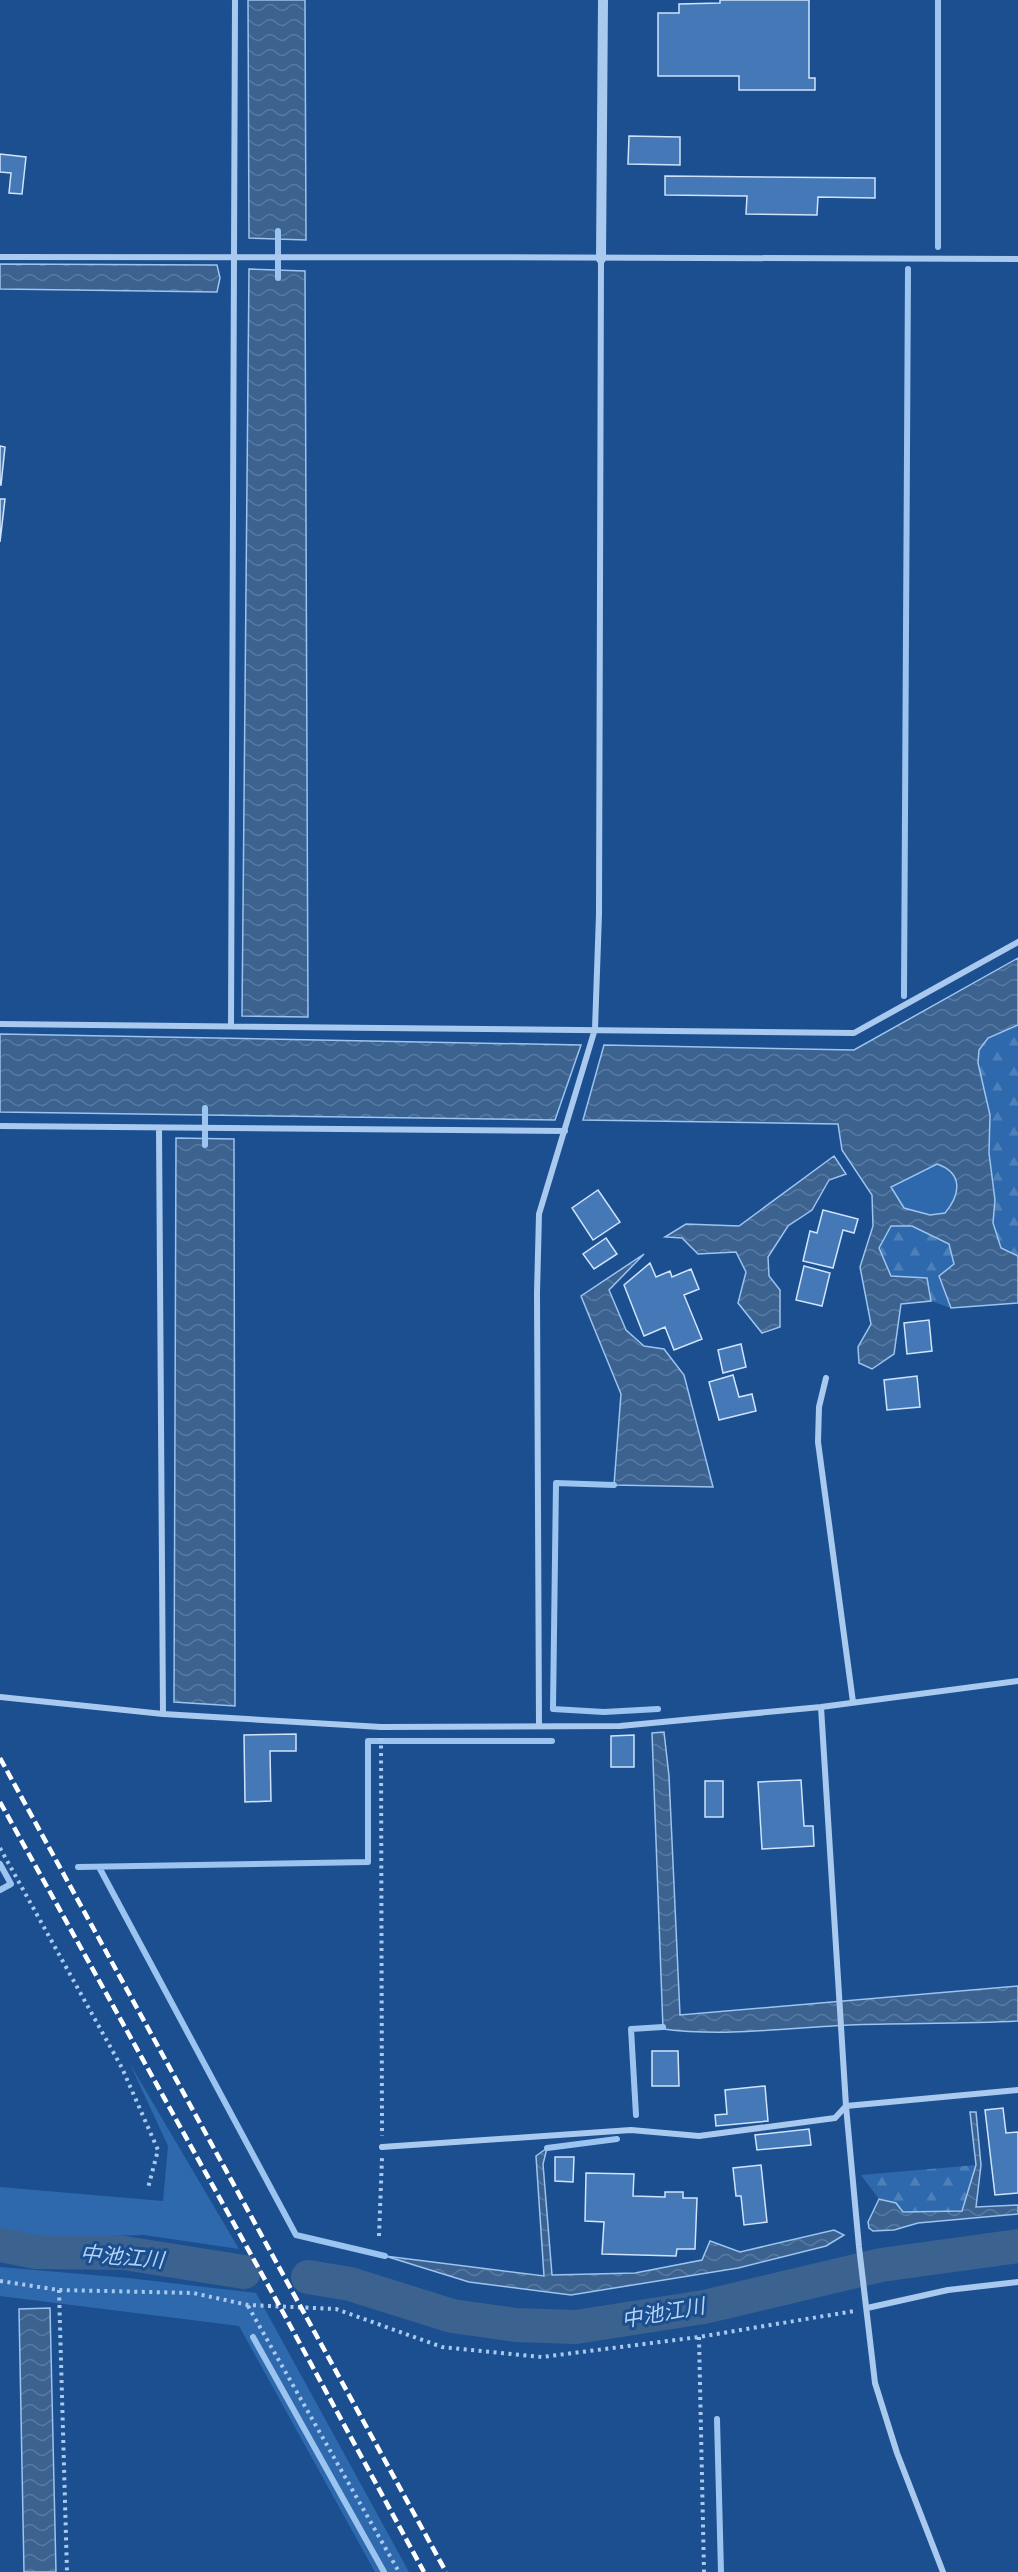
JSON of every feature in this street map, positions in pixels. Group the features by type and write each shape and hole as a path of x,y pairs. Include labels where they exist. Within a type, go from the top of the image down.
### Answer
{"street":[{"path":"231,1026 235,0"},
{"path":"539,1726 537,1293 539,1214 596,1029 599,914 603,0"},
{"path":"0,257 1018,259"},
{"path":"0,1024 854,1033 1018,942"},
{"path":"0,1126 565,1131"},
{"path":"159,1128 163,1714"},
{"path":"826,1378 819,1407 818,1442 853,1702"},
{"path":"0,1697 163,1714 381,1727 620,1726 821,1707 1018,1681"},
{"path":"821,1707 846,2106 875,2383 884,2415 943,2572"},
{"path":"382,2147 631,2130 699,2136 835,2118 846,2106 1018,2090"},
{"path":"867,2308 948,2290 1018,2282"}],"path":[{"path":"379,2236 382,2147 381,1751"},
{"path":"0,1848 122,2068 158,2150 148,2188"},
{"path":"0,2281 59,2290 193,2294 248,2305 279,2305 345,2311 442,2347 542,2357 699,2337 867,2308"},
{"path":"59,2290 67,2572"},
{"path":"248,2305 399,2572"},
{"path":"699,2337 704,2572"}],"green space":[{"path":"1018,1025 1018,1256 1001,1248 993,1223 995,1200 989,1153 990,1115 978,1063 979,1050 988,1038"},
{"path":"937,1164 951,1173 957,1185 954,1198 945,1213 930,1215 904,1208 891,1187"},
{"path":"891,1226 912,1226 949,1243 954,1264 939,1276 951,1308 931,1301 927,1278 891,1276 879,1248"},
{"path":"130,2064 239,2249 144,2235 32,2238 0,2228 0,2187 163,2201 168,2146"},
{"path":"976,2165 962,2211 903,2212 896,2203 879,2199 861,2175"},
{"path":"0,2267 128,2278 256,2293 409,2572 375,2572 239,2326 0,2296"}],"water":[{"path":"248,0 305,0 306,240 249,238"},
{"path":"0,264 217,265 220,278 217,292 0,289"},
{"path":"249,269 305,271 308,1017 242,1016"},
{"path":"1018,958 1018,1025 988,1038 979,1050 978,1063 990,1115 989,1153 995,1200 993,1223 1001,1248 1018,1256 1018,1303 951,1308 939,1276 954,1264 949,1244 912,1226 891,1226 879,1248 891,1276 927,1278 931,1301 901,1304 894,1354 872,1369 859,1363 858,1347 871,1324 860,1267 873,1226 872,1195 842,1150 838,1124 583,1120 604,1045 854,1050","holes":["937,1164 955,1178 957,1185 954,1199 945,1213 930,1215 904,1208 891,1187"]},
{"path":"0,1034 581,1045 555,1120 0,1112"},
{"path":"176,1138 234,1139 235,1706 174,1702"},
{"path":"834,1156 846,1174 829,1180 812,1210 788,1226 768,1257 769,1276 780,1290 780,1327 762,1333 738,1303 746,1272 736,1252 698,1254 682,1238 665,1237 686,1224 739,1226"},
{"path":"644,1254 609,1290 626,1330 644,1346 664,1349 684,1375 713,1487 614,1485 621,1394 581,1296"},
{"path":"664,1732 669,1776 680,2015 1018,1986 1018,2021 849,2025 733,2032 663,2029 652,1733"},
{"path":"970,2112 976,2112 981,2165 976,2207 1018,2205 1018,2214 918,2223 894,2230 873,2231 869,2228 868,2222 879,2199 896,2203 903,2212 962,2211 976,2165"},
{"path":"547,2148 543,2164 552,2275 635,2273 702,2260 710,2241 740,2252 834,2230 844,2235 826,2246 738,2268 571,2295 469,2282 385,2256 544,2276 536,2156"},
{"path":"50,2308 56,2572 24,2572 19,2309"}],"building":[{"path":"720,0 809,0 809,78 815,78 815,90 739,90 739,76 658,76 658,13 679,13 679,4 720,3"},
{"path":"629,136 680,137 680,165 628,164"},
{"path":"0,154 26,157 22,194 9,193 11,173 0,172"},
{"path":"665,176 875,178 875,198 818,197 817,215 746,214 747,196 665,195"},
{"path":"0,446 5,447 1,485 0,485"},
{"path":"0,499 5,499 0,542"},
{"path":"598,1190 620,1222 593,1240 572,1208"},
{"path":"823,1210 858,1219 854,1233 843,1230 833,1268 803,1261 810,1231 817,1233"},
{"path":"606,1238 617,1254 594,1269 583,1254"},
{"path":"650,1263 656,1277 670,1271 672,1277 691,1269 699,1289 684,1295 702,1339 674,1350 665,1327 644,1336 624,1285"},
{"path":"804,1266 830,1273 822,1306 796,1300"},
{"path":"929,1320 932,1351 907,1354 904,1323"},
{"path":"741,1344 746,1367 723,1373 718,1350"},
{"path":"733,1375 739,1397 752,1394 756,1411 719,1420 709,1382"},
{"path":"917,1376 920,1407 887,1410 884,1380"},
{"path":"296,1734 296,1751 270,1751 271,1801 245,1802 244,1735"},
{"path":"634,1735 634,1767 611,1767 611,1736"},
{"path":"801,1780 804,1826 813,1826 814,1846 762,1849 758,1782"},
{"path":"705,1781 723,1781 723,1817 705,1817"},
{"path":"652,2051 678,2051 679,2086 652,2086"},
{"path":"765,2086 768,2121 716,2126 715,2115 727,2114 725,2090"},
{"path":"1003,2108 1006,2133 1018,2132 1018,2193 995,2195 985,2110"},
{"path":"809,2129 811,2145 757,2150 755,2135"},
{"path":"555,2157 574,2157 573,2182 555,2181"},
{"path":"761,2165 767,2222 744,2225 741,2196 736,2196 733,2168"},
{"path":"586,2173 634,2174 633,2196 665,2197 665,2192 683,2192 683,2198 697,2198 695,2249 677,2249 676,2256 602,2254 604,2222 585,2221"}],"waterway":[{"path":"938,0 938,247"},
{"path":"278,231 278,278"},
{"path":"904,996 908,269"},
{"path":"205,1108 205,1145"},
{"path":"614,1485 556,1483 553,1709 604,1712 658,1709"},
{"path":"78,1867 368,1862 368,1741 552,1741"},
{"path":"0,1864 11,1884 0,1890"},
{"path":"99,1867 296,2235 385,2256"},
{"path":"636,2115 631,2029 663,2027"},
{"path":"547,2148 617,2139"},
{"name":"中池江川","path":"0,2245 36,2252 124,2253 244,2272"},
{"name":"中池江川","path":"308,2277 350,2284 452,2316 516,2325 576,2327 704,2307 881,2265 1018,2246"},
{"path":"253,2337 384,2572"},
{"path":"717,2419 721,2572"}],"railway":[{"path":"0,1758 446,2572"},
{"path":"0,1802 424,2572"}]}
